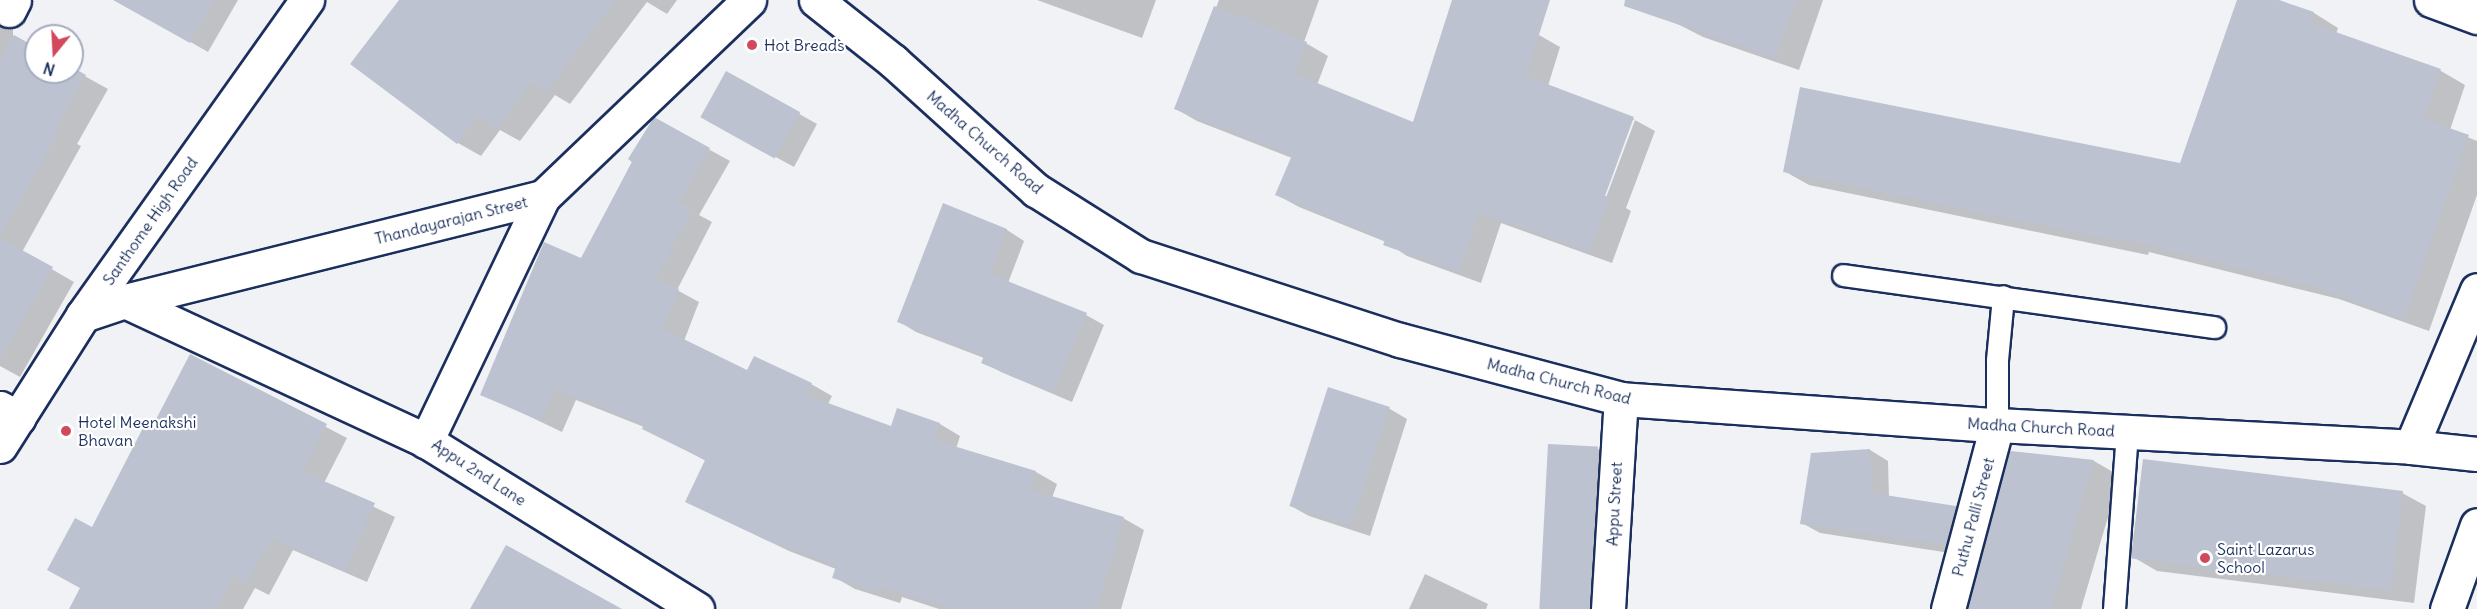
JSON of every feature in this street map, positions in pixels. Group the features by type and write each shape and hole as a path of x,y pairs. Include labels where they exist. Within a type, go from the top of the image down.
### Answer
{"street":[{"name":"Santhome High Road","path":"0,446 10,413 83,315 307,0"},
{"name":"Thandayarajan Street","path":"83,315 125,301 543,197 749,0"},
{"name":"Madha Church Road","path":"816,0 893,61 1036,190 1141,256 1400,340 1621,399 1997,425 2412,447 2477,454"},
{"path":"2431,0 2477,17"},
{"name":"Appu 2nd Lane","path":"543,197 426,441 697,609"},
{"path":"2412,447 2477,290"},
{"path":"125,301 426,441"},
{"name":"Appu Street","path":"1608,609 1621,399"},
{"name":"Puthu Palli Street","path":"1948,609 1997,425"},
{"path":"2447,609 2477,525"}],"lane":[{"path":"1843,275 2214,327"},
{"path":"1997,425 1997,360 2003,296"},
{"path":"2114,609 2127,432"}],"building":[{"path":"113,0 214,0 190,43"},
{"path":"399,0 616,0 546,92 532,82 496,129 478,116 457,144 350,64"},
{"path":"1452,0 1550,0 1526,76 1634,117 1605,196 1610,197 1590,252 1480,212 1459,272 1383,245 1385,240 1275,195 1292,155 1174,109 1214,6 1307,42 1295,74 1413,122"},
{"path":"1625,0 1796,0 1776,58 1624,6"},
{"path":"2237,0 2279,0 2314,12 2310,23 2441,69 2424,119 2469,135 2404,319 2313,286 2124,239 2124,242 1783,172 1800,87 2180,163"},
{"path":"14,35 24,40 24,84 81,84 55,130 59,132 0,237 0,60"},
{"path":"726,71 800,112 775,159 700,117"},
{"path":"654,117 710,148 679,202 692,209 656,280 679,289 663,329 747,370 754,356 812,383 806,395 891,426 897,408 940,423 934,440 1036,471 1031,490 1124,517 1097,609 954,609 881,587 879,592 832,578 836,566 766,540 685,502 705,460 642,429 644,424 555,389 541,421 480,395 544,242 581,258 632,162 628,159"},
{"path":"943,203 1007,229 990,274 1087,313 1053,393 981,363 984,356 897,322"},
{"path":"0,238 53,267 0,360"},
{"path":"190,354 327,424 303,472 375,503 345,571 271,539 247,584 233,577 216,609 69,609 80,588 47,570 75,518 92,527 145,424 152,427"},
{"path":"1328,387 1390,407 1351,526 1289,506"},
{"path":"1548,444 1598,447 1589,609 1539,609"},
{"path":"1870,449 1872,493 1956,506 1946,545 1800,524 1811,453"},
{"path":"2010,451 2094,460 2051,609 1967,609"},
{"path":"2143,459 2403,491 2391,590 2131,558"},
{"path":"506,545 622,609 470,609"}],"place":[{"name":"Hot Breads","path":"752,45"},
{"name":"Hotel Meenakshi Bhavan","path":"66,431"},
{"name":"Saint Lazarus School","path":"2205,558"}]}
